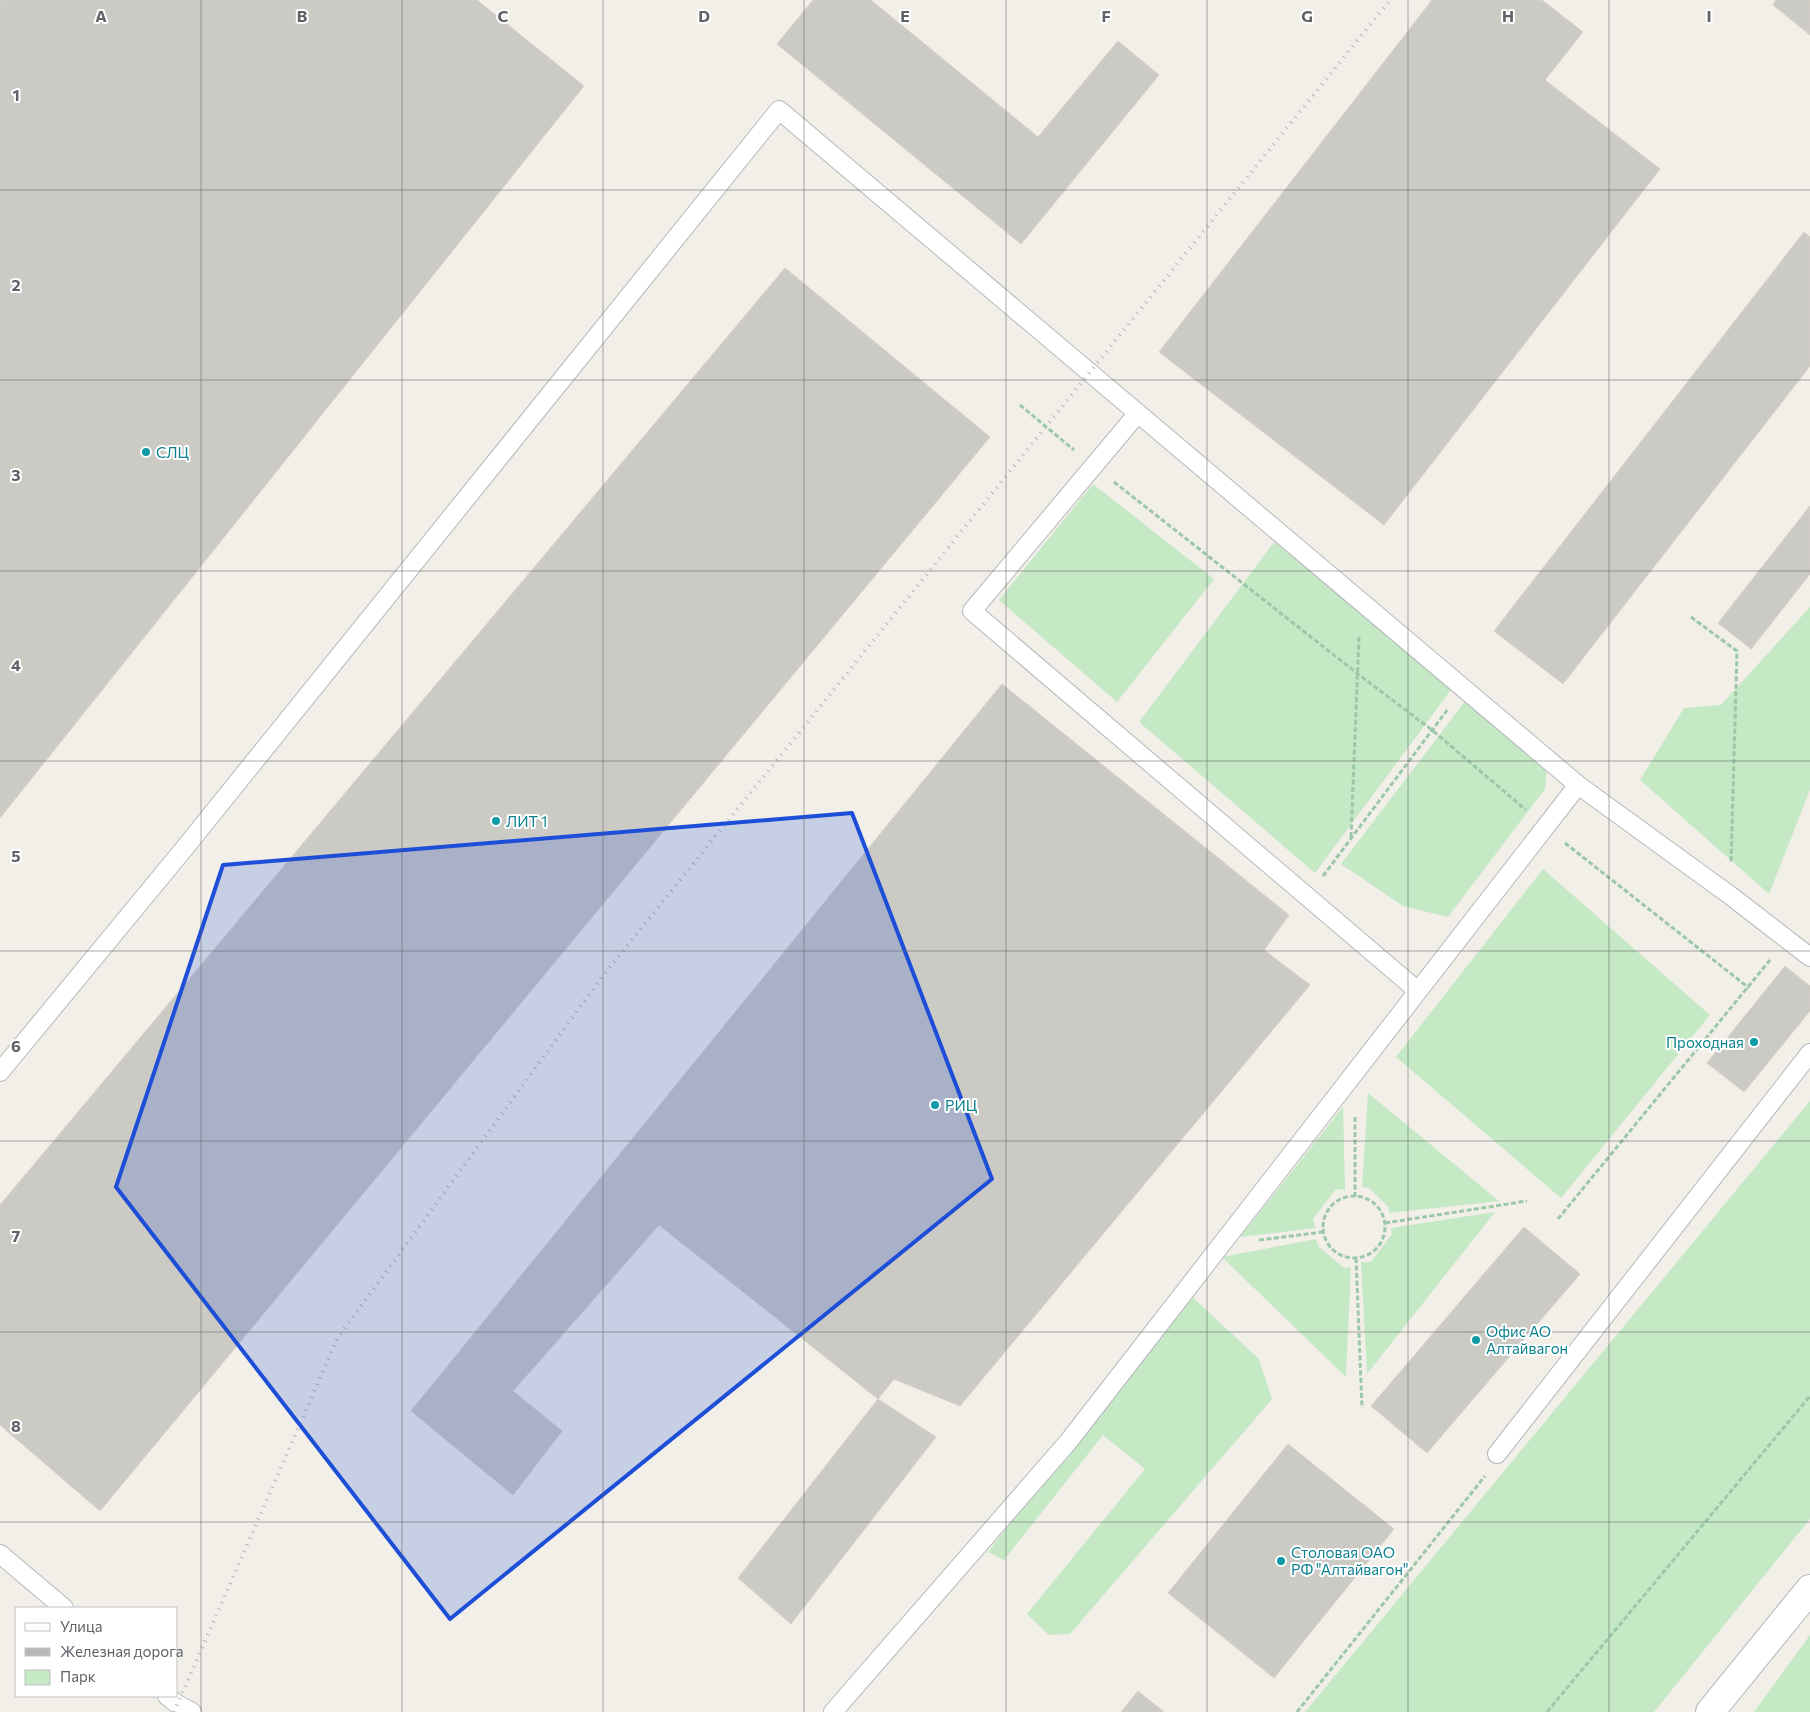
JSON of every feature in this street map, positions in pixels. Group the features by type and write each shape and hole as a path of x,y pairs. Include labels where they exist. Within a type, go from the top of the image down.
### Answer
{"main road":[{"path":"1710,1712 1810,1590"}],"lane":[{"path":"0,1072 183,850 779,110 1578,785 1731,896 1810,957"},
{"path":"1138,414 972,611 1418,991"},
{"path":"833,1712 1068,1442 1578,785"},
{"path":"1497,1454 1810,1053"},
{"path":"0,1554 63,1607"},
{"path":"168,1697 192,1712"}],"path":[{"path":"1020,405 1094,466 1432,730 1545,827 1749,988"},
{"path":"1351,838 1361,601"},
{"path":"1691,618 1737,651 1731,896"},
{"path":"1307,896 1463,688"},
{"path":"1558,1219 1749,988 1787,938"},
{"path":"1355,1197 1356,1071"},
{"path":"1355,1197 1362,1197 1371,1201 1379,1208 1385,1223 1383,1238 1378,1247 1371,1254 1356,1258 1341,1255 1332,1250 1326,1242 1323,1232 1323,1222 1333,1204 1342,1199 1355,1197"},
{"path":"1385,1223 1527,1201"},
{"path":"1221,1245 1323,1232"},
{"path":"1356,1258 1362,1408"},
{"path":"1547,1712 1810,1396"},
{"path":"1297,1712 1484,1479 1497,1454"}],"highlighted area":[{"path":"852,813 992,1179 450,1619 116,1187 223,865"}],"green space":[{"path":"1093,484 1214,579 1117,702 999,600"},
{"path":"1274,542 1453,687 1315,873 1139,722"},
{"path":"1810,607 1810,790 1769,894 1640,780 1684,708 1721,705"},
{"path":"1466,700 1547,767 1545,789 1448,917 1403,906 1341,864"},
{"path":"1543,869 1710,1015 1561,1198 1396,1057"},
{"path":"1368,1093 1499,1201 1389,1213 1389,1208 1369,1188 1362,1187"},
{"path":"1810,1101 1810,1519 1654,1712 1305,1712"},
{"path":"1343,1107 1345,1190 1336,1189 1313,1219 1315,1228 1240,1237"},
{"path":"1495,1212 1367,1374 1361,1262 1371,1262 1392,1234 1391,1228"},
{"path":"1316,1239 1319,1247 1344,1268 1351,1267 1346,1377 1222,1257"},
{"path":"1190,1295 1259,1359 1272,1399 1070,1634 1049,1635 1027,1614 1145,1469 1103,1435 1004,1560 988,1552"},
{"path":"1810,1635 1810,1712 1754,1712"}],"building":[{"name":"СЛЦ","path":"0,0 477,0 584,86 0,818"},
{"path":"813,0 871,0 1038,137 1118,41 1159,75 1021,244 777,44"},
{"path":"1432,0 1542,0 1583,32 1545,80 1660,169 1384,525 1159,352"},
{"path":"1776,0 1810,0 1810,35 1773,5"},
{"path":"1804,232 1810,237 1810,366 1563,684 1494,631"},
{"name":"ЛИТ 1","path":"785,268 990,437 100,1511 0,1425 0,1205"},
{"path":"1810,506 1810,574 1751,649 1718,623"},
{"name":"РИЦ","path":"1002,684 1289,915 1264,950 1310,985 960,1406 894,1379 878,1399 659,1225 513,1391 562,1431 513,1495 411,1411"},
{"name":"Проходная","path":"1785,966 1810,986 1810,1011 1744,1092 1707,1063"},
{"name":"Офис АО Алтайвагон","path":"1524,1227 1580,1274 1427,1453 1371,1406"},
{"path":"878,1399 936,1437 791,1624 738,1578"},
{"name":"Столовая ОАО РФ \"Алтайвагон\"","path":"1288,1444 1394,1529 1274,1678 1168,1593"},
{"path":"1138,1691 1164,1712 1121,1712"}],"railway":[{"path":"174,1712 337,1339 602,977 1390,0"}],"place":[{"name":"СЛЦ","path":"146,452"},
{"name":"ЛИТ 1","path":"496,821"},
{"name":"Проходная","path":"1754,1042"},
{"name":"РИЦ","path":"935,1105"},
{"name":"Офис АО Алтайвагон","path":"1476,1340"},
{"name":"Столовая ОАО РФ \"Алтайвагон\"","path":"1281,1561"}]}
